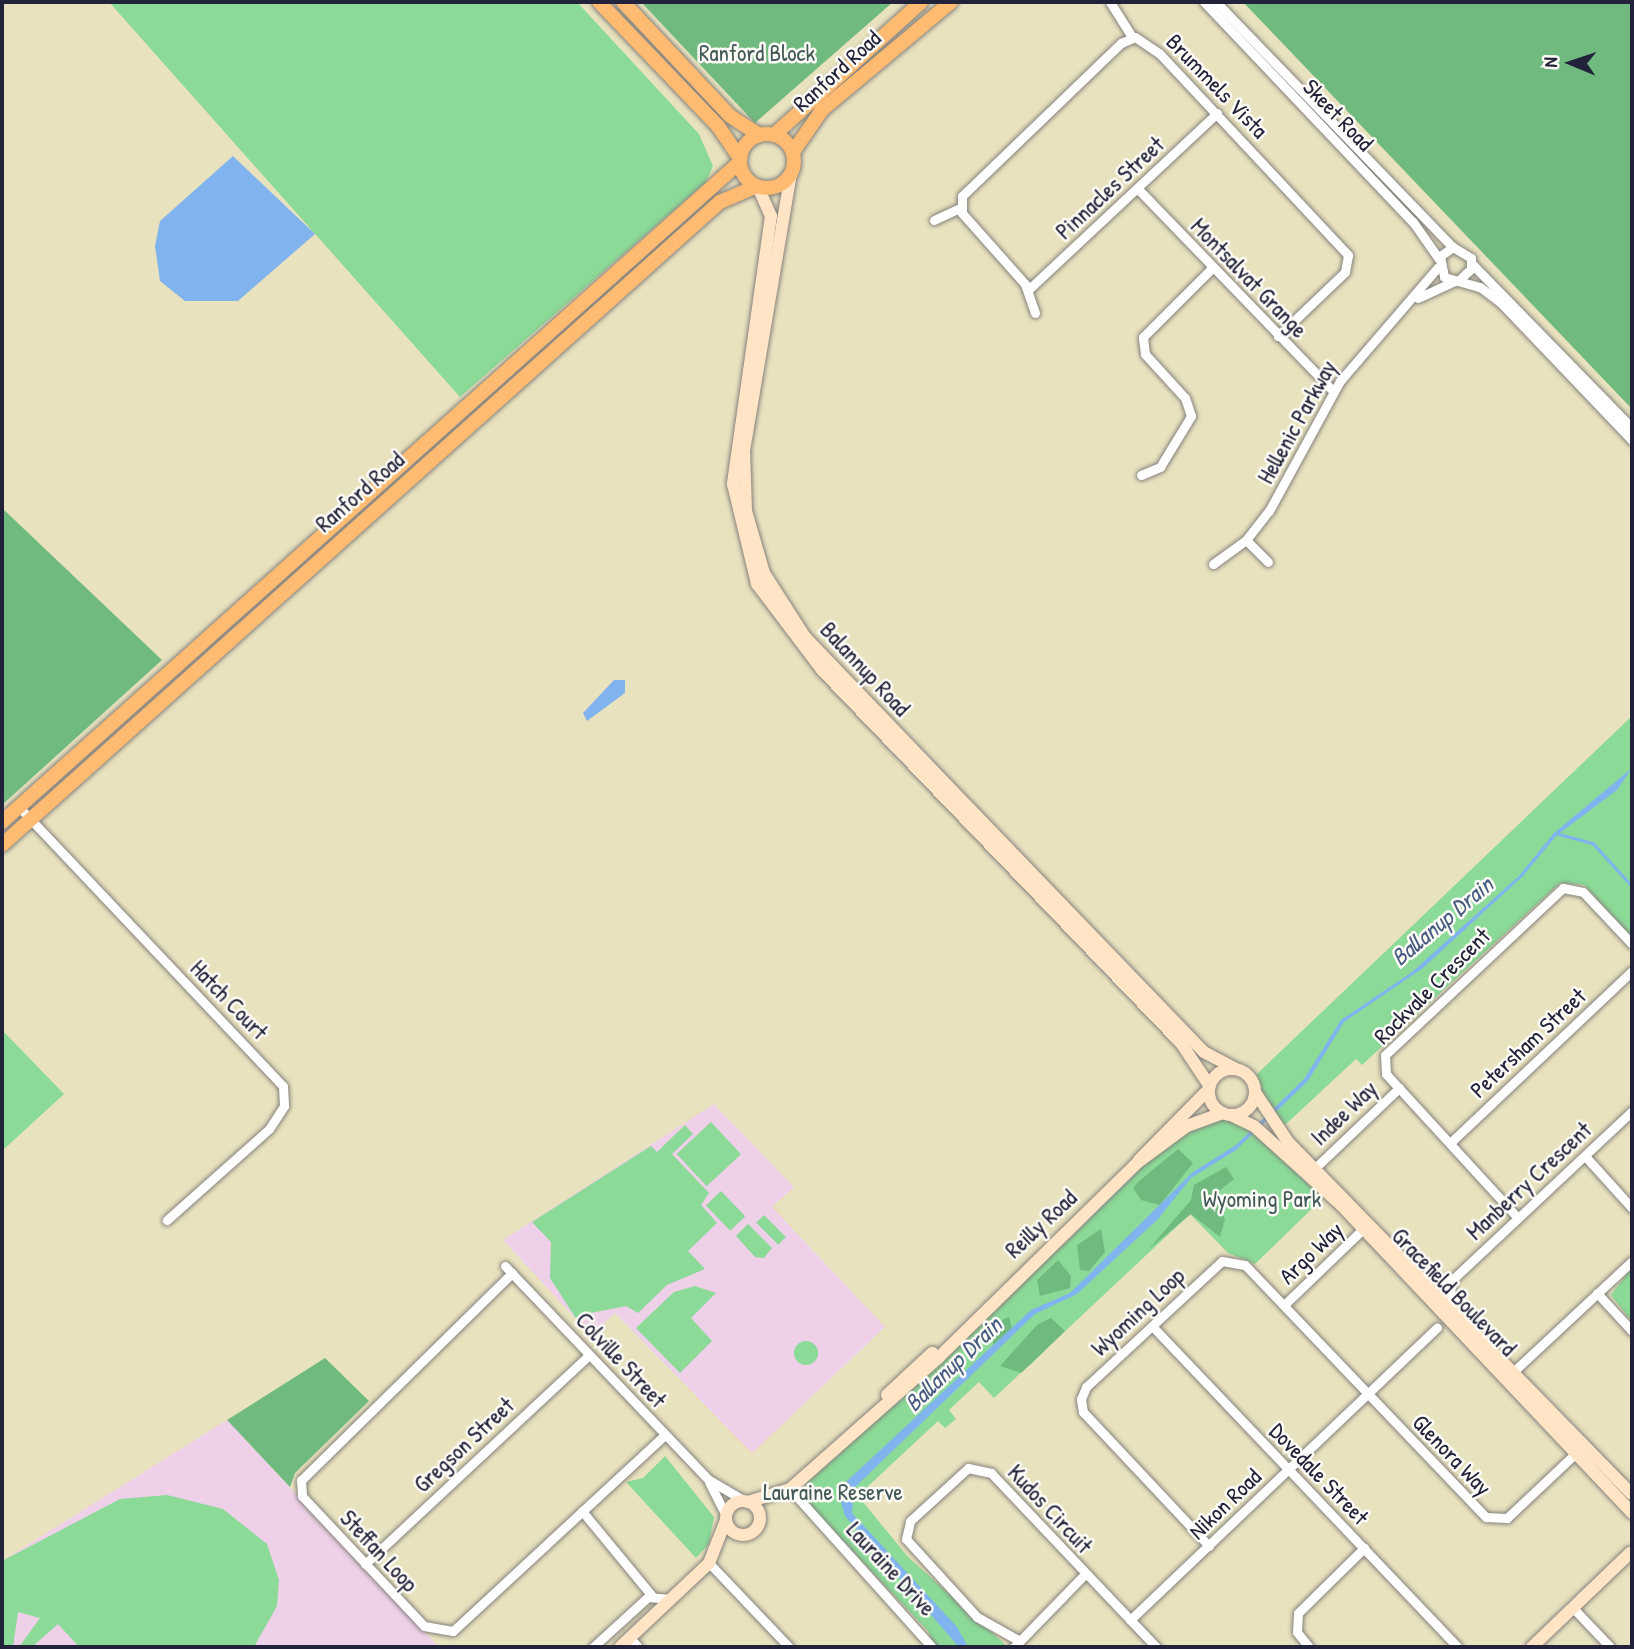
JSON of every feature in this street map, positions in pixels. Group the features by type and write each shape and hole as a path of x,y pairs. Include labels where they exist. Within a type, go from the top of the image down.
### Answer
{"main road":[{"path":"598,2 718,126 757,187 779,186 791,173 793,152 734,120 623,2"},
{"name":"Ranford Road","path":"766,135 921,2"},
{"name":"Ranford Road","path":"793,152 822,110 951,2"},
{"path":"740,160 766,135"},
{"name":"Ranford Road","path":"2,845 24,813 740,160"},
{"name":"Ranford Road","path":"2,822 24,813 720,202 757,187"}],"street":[{"path":"1110,2 1132,37"},
{"name":"Skeet Road","path":"1204,2 1412,222 1439,263 1457,281"},
{"name":"Skeet Road","path":"1216,2 1453,247 1464,249 1472,264"},
{"name":"Brummels Vista","path":"960,208 966,190 1132,37 1146,40 1348,256 1345,272 1278,336"},
{"name":"Pinnacles Street","path":"1028,290 1217,113"},
{"name":"Balannup Road","path":"791,173 744,450 744,503 775,595 841,682 1181,1043 1209,1088"},
{"name":"Balannup Road","path":"757,187 771,216 735,439 735,505 757,584 782,624 1180,1028 1213,1060 1236,1069"},
{"name":"Montsalvat Grange","path":"1138,189 1333,391"},
{"path":"934,220 960,208 1028,290 1035,313"},
{"name":"Hellenic Parkway","path":"1213,564 1246,540 1280,492 1333,391 1416,299 1439,263 1453,247"},
{"path":"1632,428 1472,264 1457,281 1500,302 1632,440"},
{"path":"1140,475 1160,467 1175,448 1191,410 1144,354 1143,337 1212,268"},
{"name":"Hellenic Parkway","path":"1416,299 1457,281"},
{"path":"1246,540 1268,562"},
{"name":"Hatch Court","path":"24,813 283,1086 284,1106 269,1129 167,1220"},
{"name":"Rockvale Crescent","path":"1518,1218 1384,1072 1386,1054 1557,891 1583,892 1632,944"},
{"name":"Petersham Street","path":"1450,1143 1632,971"},
{"path":"1236,1069 1249,1076 1255,1092 1248,1109 1227,1114 1209,1088 1217,1073 1236,1069"},
{"name":"Reilly Road","path":"1137,1163 1158,1134 1191,1112 1209,1088"},
{"name":"Indee Way","path":"1315,1167 1399,1088"},
{"name":"Gracefield Boulevard","path":"1255,1092 1272,1125 1429,1280 1456,1326 1632,1513"},
{"name":"Manberry Crescent","path":"1452,1280 1632,1111"},
{"name":"Reilly Road","path":"747,1501 776,1497 790,1489 878,1406 905,1373 975,1317 1137,1163 1187,1126 1227,1114"},
{"name":"Gracefield Boulevard","path":"1227,1114 1254,1126 1364,1228 1514,1371 1632,1494"},
{"path":"1585,1156 1632,1208"},
{"name":"Argo Way","path":"1283,1305 1364,1228"},
{"name":"Wyoming Loop","path":"1209,1546 1081,1405 1086,1387 1222,1261 1242,1263 1367,1394"},
{"path":"1514,1371 1632,1261"},
{"name":"Colville Street","path":"509,1269 709,1480 747,1501"},
{"name":"Steffan Loop","path":"509,1269 305,1469 302,1496 365,1564 424,1626 446,1633 665,1435"},
{"path":"1429,1280 1452,1280 1437,1328 1456,1326"},
{"path":"1597,1293 1632,1331"},
{"name":"Dovedale Street","path":"1152,1326 1458,1647"},
{"name":"Nikon Road","path":"1130,1620 1437,1328"},
{"name":"Gregson Street","path":"365,1564 589,1354"},
{"name":"Glenora Way","path":"1367,1394 1491,1519 1507,1518 1577,1452"},
{"name":"Kudos Circuit","path":"1016,1644 977,1618 909,1545 910,1521 962,1473 979,1467 1156,1647"},
{"name":"Colville Street","path":"709,1480 726,1518"},
{"name":"Lauraine Drive","path":"790,1489 933,1647"},
{"name":"Reilly Road","path":"760,1520 776,1497"},
{"path":"629,1644 718,1551 745,1535 760,1520 747,1501 734,1503 726,1518 718,1551"},
{"path":"582,1511 652,1596 670,1600"},
{"path":"726,1518 733,1532 745,1535"},
{"path":"1309,1647 1297,1632 1298,1613 1364,1548"},
{"path":"1532,1647 1632,1551"},
{"path":"709,1563 789,1647"},
{"path":"1016,1644 1085,1574"},
{"path":"593,1647 652,1596"},
{"path":"1574,1609 1610,1647"}],"shaded area":[{"path":"714,1104 794,1187 772,1207 885,1327 752,1453 615,1313 591,1335 503,1240"},
{"path":"227,1420 439,1647 2,1647 2,1561"}],"green space":[{"path":"109,2 577,2 699,134 713,166 706,182 460,397"},
{"name":"Ranford Block","path":"641,2 893,2 755,123"},
{"path":"1243,2 1632,2 1632,409"},
{"path":"2,508 162,660 2,805"},
{"path":"1632,716 1632,937 1584,885 1560,883 1362,1065 1356,1059 1285,1125 1265,1102 1257,1074"},
{"path":"2,1030 64,1094 2,1151"},
{"path":"1222,1119 1242,1122 1324,1197 1255,1264 1228,1253 1190,1214 994,1398 979,1382 949,1410 956,1419 945,1428 938,1421 864,1490 863,1502 908,1557 1008,1647 935,1647 928,1631 807,1503 806,1481 1148,1161 1184,1133"},
{"path":"711,1122 741,1154 707,1186 677,1154"},
{"path":"685,1125 693,1134 672,1154 709,1193 701,1205 717,1223 688,1251 705,1269 667,1285 638,1313 626,1306 591,1313 579,1323 550,1278 551,1242 532,1222 651,1146 657,1152"},
{"path":"1178,1149 1193,1163 1160,1205 1141,1200 1133,1188"},
{"path":"1226,1167 1234,1179 1214,1195 1225,1219 1220,1237 1191,1214 1149,1249 1191,1200 1194,1185"},
{"path":"721,1191 745,1216 730,1231 706,1206"},
{"path":"764,1215 786,1237 778,1245 756,1223"},
{"path":"748,1224 772,1248 764,1258 755,1257 736,1236"},
{"path":"1101,1229 1105,1252 1089,1271 1080,1270 1077,1245"},
{"path":"1058,1260 1071,1276 1070,1288 1040,1296 1037,1280"},
{"path":"1632,1267 1632,1322 1611,1295"},
{"path":"695,1286 716,1293 691,1318 712,1341 680,1373 636,1328 674,1292"},
{"path":"1009,1317 1012,1329 993,1345 994,1323"},
{"path":"1051,1318 1065,1331 1032,1363 1021,1373 1000,1366 1038,1324"},
{"path":"806,1341 815,1344 818,1353 815,1362 806,1365 797,1362 794,1353 797,1344"},
{"path":"325,1358 369,1401 295,1473 290,1487 227,1420"},
{"path":"665,1456 714,1517 709,1544 696,1558 626,1482 643,1478"},
{"path":"167,1495 223,1509 267,1544 279,1580 277,1606 254,1647 79,1647 58,1624 32,1647 19,1647 40,1618 18,1612 13,1647 2,1647 2,1561 120,1499"}],"water":[{"path":"233,156 315,234 238,301 185,301 160,281 155,246 160,221"},
{"path":"614,680 625,680 625,693 587,721 583,713"},
{"path":"1632,768 1617,790 1556,836 1523,876 1423,968 1344,1022 1308,1081 1236,1150 1191,1178 1157,1220 1077,1294 1035,1314 854,1488 852,1513 957,1627 968,1647 959,1647 845,1516 840,1499 847,1481 1031,1310 1070,1293 1193,1172 1236,1145 1304,1079 1341,1020 1412,972 1519,876 1554,833"}],"waterway":[{"path":"1559,834 1593,843 1632,886"}],"water label":[{"name":"Ballanup Drain","path":"1442,921"},
{"name":"Ballanup Drain","path":"953,1364"}],"park label":[{"name":"Wyoming Park","path":"1262,1199"},
{"name":"Lauraine Reserve","path":"833,1492"}]}
